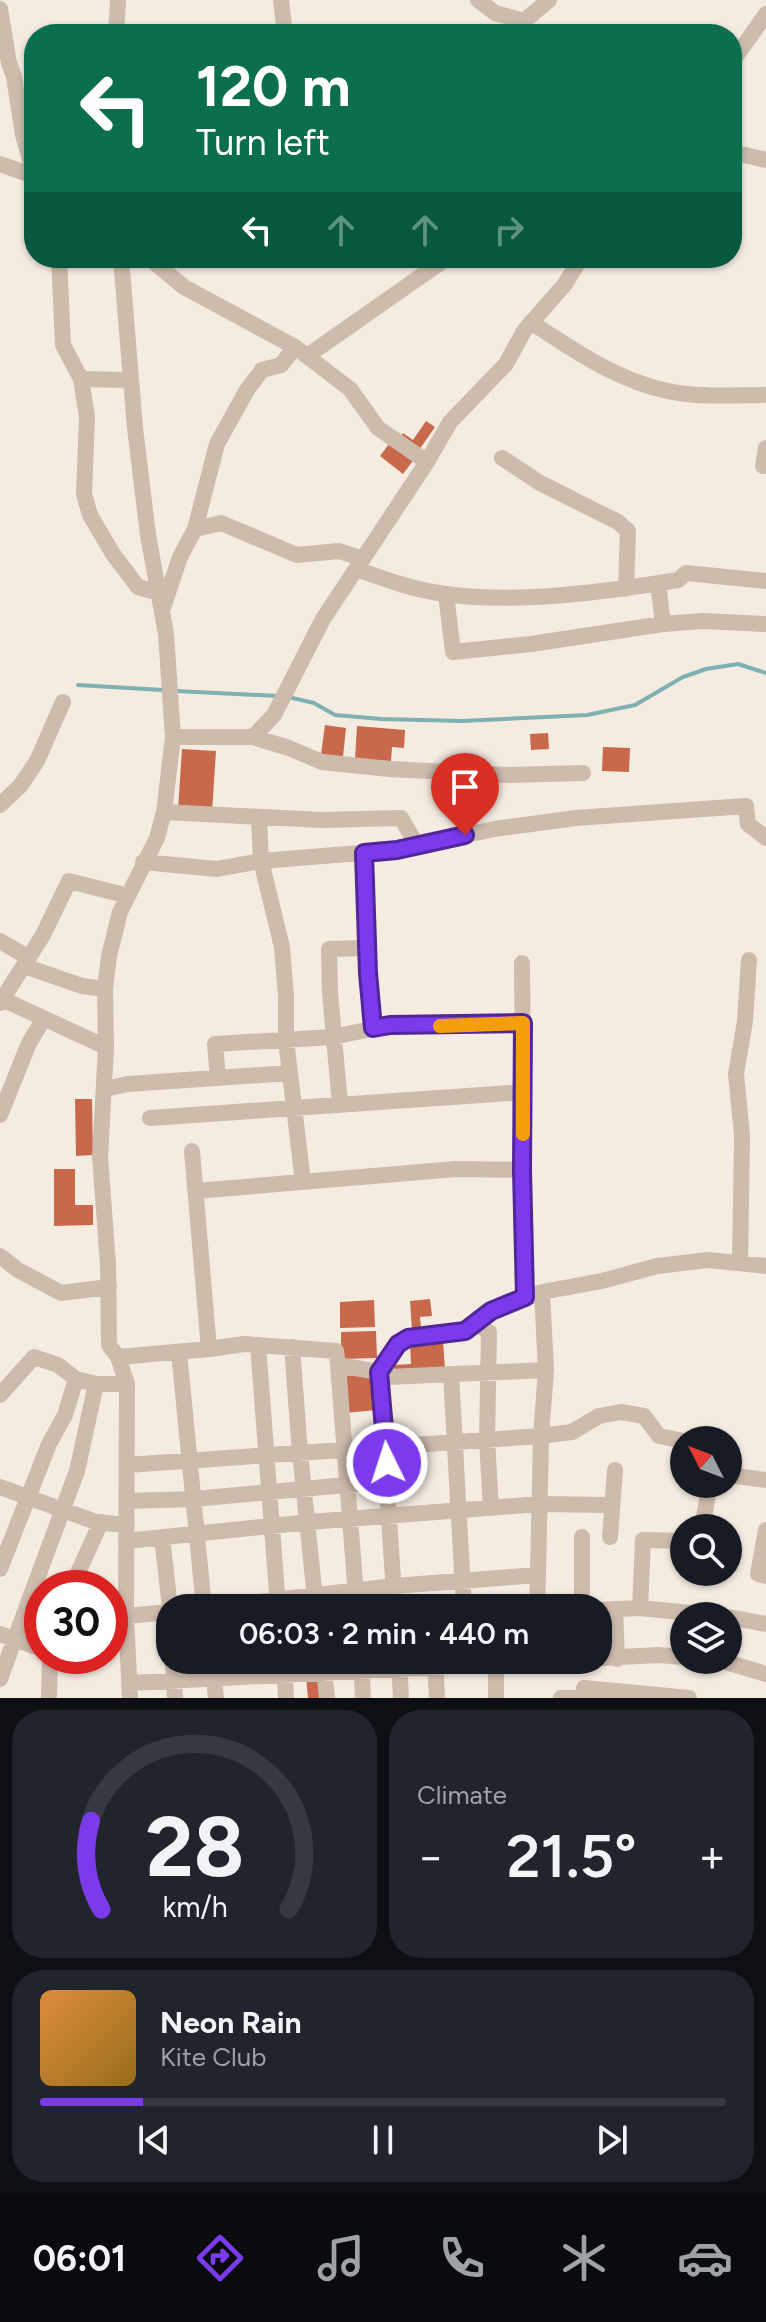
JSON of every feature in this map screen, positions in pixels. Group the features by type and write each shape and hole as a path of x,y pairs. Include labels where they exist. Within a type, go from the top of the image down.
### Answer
{"street":[{"path":"117,24 118,0"},
{"path":"281,0 284,24"},
{"path":"478,0 516,24"},
{"path":"528,24 549,0"},
{"path":"0,9 3,51 14,77 24,139"},
{"path":"742,48 766,14"},
{"path":"742,154 766,160"},
{"path":"0,164 24,172"},
{"path":"59,268 63,345 81,379 87,417 84,494 90,515 113,554 138,587 159,593"},
{"path":"122,268 130,380 148,535 162,611 173,737 164,812 157,838 143,862 114,931 105,989 105,1089 100,1157 109,1287 109,1345 118,1357 127,1384 127,1570"},
{"path":"161,268 184,287 301,351 350,389 378,428 427,462"},
{"path":"162,611 180,557 195,529 217,444 247,390 262,370 281,365 431,268"},
{"path":"253,737 280,706 323,619 450,422 506,364 531,322 565,284 575,268"},
{"path":"531,322 591,363 642,383 686,394 766,395"},
{"path":"81,379 130,380"},
{"path":"766,448 763,466 766,466"},
{"path":"502,458 540,483 618,522 628,531 626,589"},
{"path":"195,529 221,523 297,555 339,551 360,564 446,594 484,597 626,589 678,580 686,573 766,581"},
{"path":"658,583 663,624"},
{"path":"446,594 453,652 663,624 703,621 766,624"},
{"path":"0,805 20,786 37,761 63,702"},
{"path":"173,737 253,737 322,762 389,769 507,775 583,773"},
{"path":"143,862 217,869 261,861 364,853 494,829 576,818 746,806 748,824 766,838"},
{"path":"164,812 259,819 401,818 417,845"},
{"path":"259,819 261,861 282,947 286,1040 303,1182"},
{"path":"364,853 366,948 373,1028"},
{"path":"106,1047 1,1001 43,935 69,881 128,896"},
{"path":"0,941 27,962 82,986 105,989"},
{"path":"340,1104 329,949 366,948"},
{"path":"740,1263 742,1135 736,1074 745,1021 749,960"},
{"path":"522,963 525,1297"},
{"path":"0,1115 5,1088 43,1020"},
{"path":"218,1078 215,1044 333,1037 390,1025 523,1023"},
{"path":"105,1089 127,1084 290,1073"},
{"path":"150,1118 524,1092"},
{"path":"192,1151 209,1349"},
{"path":"196,1191 456,1169 522,1170"},
{"path":"0,1256 18,1270 61,1293 109,1287"},
{"path":"394,1594 379,1372 398,1344 408,1338 465,1331 491,1311 525,1297 657,1266 708,1260 766,1266"},
{"path":"537,1594 541,1436 546,1370 542,1292"},
{"path":"475,1323 489,1332 487,1440 491,1508"},
{"path":"118,1357 244,1344 336,1351 356,1594"},
{"path":"258,1345 277,1594"},
{"path":"292,1347 314,1594"},
{"path":"179,1352 204,1594"},
{"path":"0,1395 34,1357 58,1365 76,1379 96,1384 127,1384"},
{"path":"338,1365 379,1372 388,1377 546,1370"},
{"path":"451,1374 463,1594"},
{"path":"0,1569 27,1498 65,1415 76,1379"},
{"path":"1,1674 7,1636 63,1511 77,1471 96,1384"},
{"path":"127,1465 541,1436 572,1432 599,1416 621,1412 644,1416 659,1436 670,1438"},
{"path":"610,1537 615,1470"},
{"path":"742,1477 766,1480"},
{"path":"127,1501 194,1499 388,1481"},
{"path":"0,1487 127,1533 162,1537 540,1504 610,1505"},
{"path":"79,1570 101,1522"},
{"path":"766,1530 758,1574 766,1576"},
{"path":"162,1537 168,1594"},
{"path":"582,1537 582,1594"},
{"path":"640,1608 643,1540 670,1541"},
{"path":"341,1594 394,1586 538,1575"},
{"path":"612,1610 670,1611"},
{"path":"128,1616 156,1612"},
{"path":"742,1620 766,1624"},
{"path":"612,1637 617,1659"},
{"path":"612,1659 670,1656"},
{"path":"128,1665 129,1690 174,1680 229,1674"},
{"path":"742,1667 766,1674"},
{"path":"49,1698 50,1674"},
{"path":"174,1674 175,1698"},
{"path":"214,1674 216,1698"},
{"path":"284,1674 286,1698"},
{"path":"325,1674 327,1698"},
{"path":"362,1674 363,1698"},
{"path":"400,1674 401,1698"},
{"path":"436,1674 437,1698"},
{"path":"496,1674 496,1698"},
{"path":"584,1674 586,1695"},
{"path":"561,1698 586,1695 689,1698"}],"building":[{"path":"426,421 435,427 417,453 398,440 403,433 413,440"},
{"path":"392,440 415,458 403,474 380,456"},
{"path":"325,725 346,728 343,757 321,754"},
{"path":"357,726 405,730 404,748 392,747 391,761 355,759"},
{"path":"548,733 549,749 531,750 530,734"},
{"path":"603,747 630,748 629,772 602,771"},
{"path":"182,749 216,751 212,812 178,810"},
{"path":"75,1099 92,1099 93,1155 76,1156"},
{"path":"54,1169 75,1169 75,1205 93,1205 93,1225 54,1226"},
{"path":"430,1299 432,1316 420,1317 421,1329 412,1330 410,1301"},
{"path":"374,1300 375,1327 340,1328 340,1302"},
{"path":"376,1331 377,1358 341,1359 341,1332"},
{"path":"443,1340 445,1369 394,1372 394,1365 411,1364 410,1342"},
{"path":"374,1374 376,1410 345,1413 342,1376"},
{"path":"323,1676 324,1698 308,1698 306,1677"}],"waterway":[{"path":"288,697 314,703 335,715 381,719 462,721 587,715 635,705 683,677 706,669 738,664 766,673"},
{"path":"78,685 163,690"},
{"path":"176,691 279,696"}],"slow traffic":[{"path":"440,1026 523,1023 523,1134"}],"route":[{"path":"387,1463 379,1372 386,1358 408,1338 465,1331 491,1311 525,1297 523,1023 390,1025 373,1028 369,997 364,853 397,850 465,835"}]}
